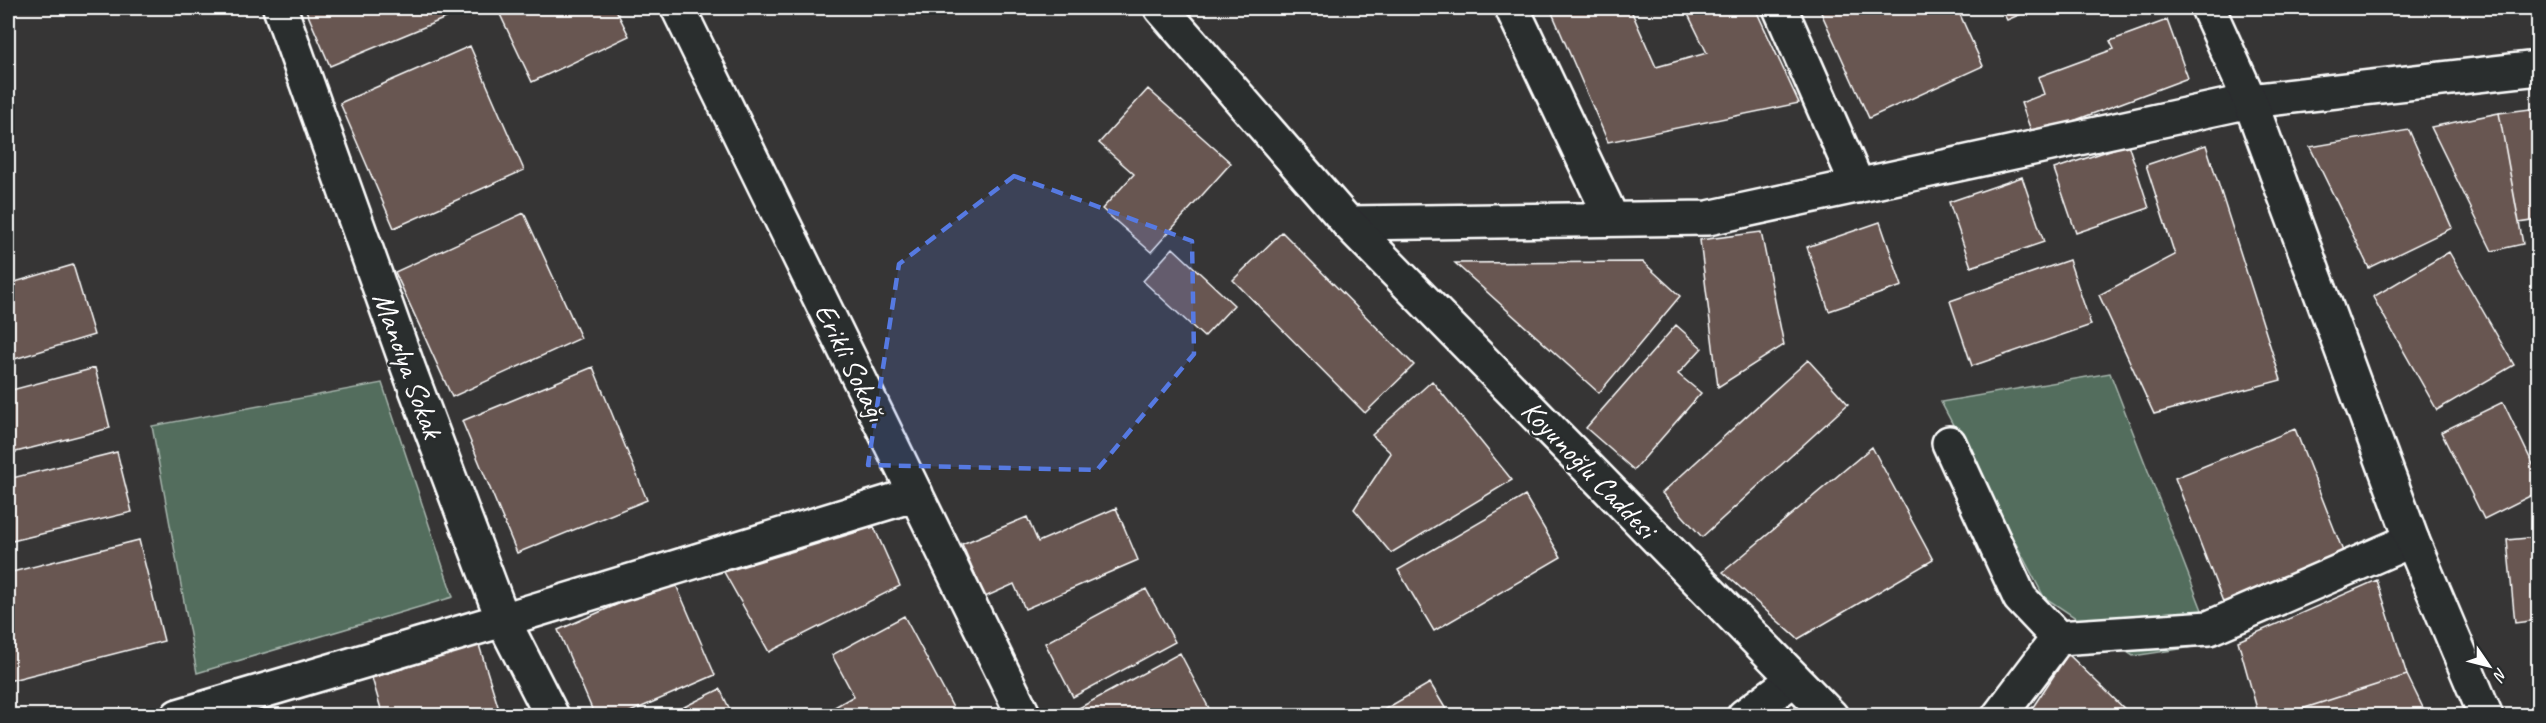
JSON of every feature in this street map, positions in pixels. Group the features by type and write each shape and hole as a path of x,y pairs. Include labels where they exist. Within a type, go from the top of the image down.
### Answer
{"street":[{"name":"Manolya Sokak","path":"279,8 409,370 503,620 552,716"},
{"name":"Erikli Sokağı","path":"678,8 1024,716"},
{"name":"Koyunoğlu Caddesi","path":"1161,8 1348,223 1831,716"},
{"path":"1512,8 1612,219"},
{"path":"1780,8 1858,186"},
{"path":"2208,8 2250,101 2412,540 2486,716"},
{"path":"1348,223 1708,218 2250,101 2538,68"},
{"path":"1949,443 2020,598 2058,638"},
{"path":"178,716 916,495"},
{"path":"1999,716 2058,638 2209,628 2412,540"},
{"path":"1744,716 1794,679"}],"highlighted area":[{"path":"1014,176 1192,241 1194,354 1097,470 868,465 899,264"}],"green space":[{"path":"2110,373 2214,644 2133,656 2044,597 1941,402"},
{"path":"382,383 453,597 197,673 152,426"}],"building":[{"path":"305,8 450,8 453,15 330,66"},
{"path":"497,8 615,8 629,36 532,82"},
{"path":"1550,8 1630,8 1656,67 1707,53 1685,8 1755,8 1799,103 1608,142"},
{"path":"1819,8 1957,8 1983,66 1869,118"},
{"path":"2001,8 2035,8 2007,20"},
{"path":"2278,8 2431,8 2279,13"},
{"path":"2167,20 2188,78 2033,136 2021,103 2044,94 2038,77 2114,49 2110,41"},
{"path":"470,46 524,170 394,228 340,103"},
{"path":"1148,89 1231,163 1151,252 1102,209 1134,174 1099,143"},
{"path":"2538,108 2538,220 2519,223 2499,113"},
{"path":"2499,113 2523,244 2492,251 2431,127"},
{"path":"2409,130 2452,228 2369,268 2310,147"},
{"path":"2128,144 2149,208 2076,233 2054,169"},
{"path":"2206,145 2281,380 2154,414 2099,295 2175,255 2146,165"},
{"path":"2022,177 2044,242 1971,267 1949,202"},
{"path":"524,213 581,338 452,397 395,272"},
{"path":"1880,222 1902,286 1829,311 1807,247"},
{"path":"1282,232 1414,365 1365,413 1233,280"},
{"path":"1761,232 1784,345 1718,387 1700,240"},
{"path":"1173,248 1234,305 1204,337 1143,281"},
{"path":"2449,252 2514,365 2437,410 2373,297"},
{"path":"2069,260 2091,325 1972,366 1950,301"},
{"path":"1643,262 1680,296 1599,393 1455,263"},
{"path":"73,265 94,335 8,361 8,284"},
{"path":"1676,325 1702,348 1678,374 1701,393 1634,470 1586,428"},
{"path":"1808,360 1848,404 1702,537 1662,493"},
{"path":"593,367 647,500 517,553 462,421"},
{"path":"95,368 110,428 8,454 8,391"},
{"path":"1432,381 1512,480 1391,553 1354,509 1391,453 1372,435"},
{"path":"2503,402 2538,475 2538,492 2484,519 2441,432"},
{"path":"2295,429 2346,559 2225,607 2175,478"},
{"path":"1872,447 1933,560 1798,639 1723,572"},
{"path":"117,452 132,512 8,542 8,479"},
{"path":"1525,496 1561,557 1434,631 1398,570"},
{"path":"1116,508 1138,560 1025,609 1014,584 985,597 962,544 1027,517 1038,542"},
{"path":"874,527 900,586 769,652 724,572"},
{"path":"2538,537 2538,620 2515,623 2507,540"},
{"path":"139,540 164,641 8,681 8,573"},
{"path":"674,580 715,675 621,716 595,716 558,630"},
{"path":"2377,580 2407,675 2280,716 2259,716 2238,641"},
{"path":"1146,589 1175,642 1073,697 1045,643"},
{"path":"904,616 957,715 819,716 854,696 832,655"},
{"path":"479,645 501,716 383,716 372,678"},
{"path":"1180,653 1213,716 1068,716 1068,714"},
{"path":"2068,654 2132,716 2027,716"},
{"path":"2407,675 2427,716 2280,716 2351,693"},
{"path":"1430,683 1450,716 1373,716"},
{"path":"720,689 733,716 666,716"}]}
